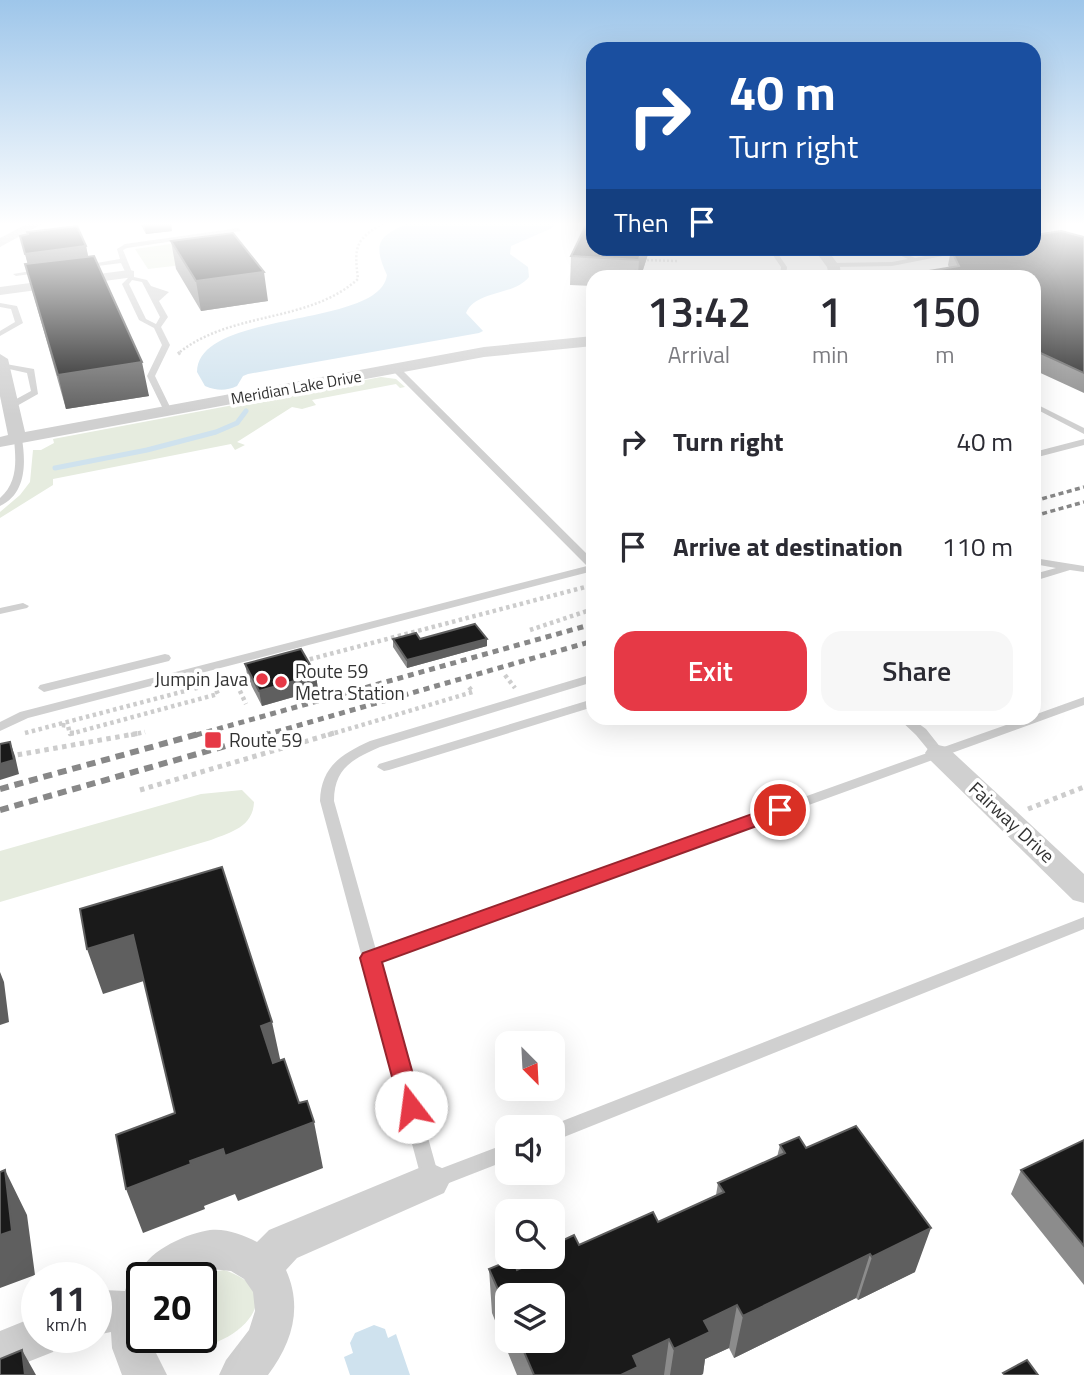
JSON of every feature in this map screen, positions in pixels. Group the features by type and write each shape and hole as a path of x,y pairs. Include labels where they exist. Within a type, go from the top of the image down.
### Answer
{"street":[{"path":"0,291 23,287"},
{"name":"Meridian Lake Drive","path":"9,441 484,352 586,342"},
{"path":"1,362 12,405 9,441"},
{"name":"Fairway Drive","path":"938,754 1008,817 1084,892"},
{"path":"262,1266 283,1244 431,1181"},
{"path":"179,1262 206,1251 237,1252 262,1266 273,1284 277,1307 272,1331 260,1355 241,1375"},
{"path":"125,1309 135,1360 145,1375"},
{"path":"0,1352 21,1343"}],"lane":[{"path":"127,287 143,320 156,327 166,345 151,376 168,411"},
{"path":"149,287 164,317 156,327"},
{"path":"152,287 166,292 155,300"},
{"path":"0,305 14,308 19,323 0,334"},
{"path":"1,362 31,371 35,392 12,405"},
{"path":"397,369 586,560"},
{"path":"1041,408 1084,430"},
{"path":"0,503 16,487 20,478 9,441"},
{"path":"1041,453 1084,442"},
{"path":"1041,562 1084,569"},
{"path":"1041,576 1070,567"},
{"path":"0,727 24,715 586,569"},
{"path":"0,611 23,606"},
{"path":"44,688 165,658"},
{"path":"495,1156 431,1181 327,801 326,789 329,776 347,758 375,744 586,680"},
{"path":"1041,717 1084,701"},
{"path":"384,767 586,705"},
{"path":"0,715 24,715"},
{"path":"912,725 938,754"},
{"path":"370,958 1018,725"},
{"path":"565,1128 1084,923"}],"path":[{"path":"177,354 190,344 221,329 325,300 351,287"},
{"path":"298,662 586,587"},
{"path":"530,630 586,611"},
{"path":"24,734 260,672"},
{"path":"234,678 246,704"},
{"path":"59,723 68,726 70,733 218,694 214,684"},
{"path":"141,790 473,692 468,686"},
{"path":"0,758 145,732"},
{"path":"1008,817 1084,787"}],"shaded area":[{"path":"381,377 396,379 405,387 400,388 396,384 312,400 316,405 302,409 292,407 237,442 245,445 235,450 231,444 53,479 53,485 0,518 0,512 20,495 30,482 33,450 41,450 54,443 53,439"},
{"path":"242,790 254,802 253,810 245,823 233,831 211,840 0,902 0,851 201,794"},
{"path":"224,1270 248,1282 256,1298 252,1314 240,1328 217,1341 217,1271"}],"water":[{"path":"380,287 514,287 478,300 471,306 466,313 483,331 479,333 248,374 243,376 237,386 229,389 217,390 205,386 197,372 205,352 226,338 354,304 377,292"},
{"path":"374,1325 385,1329 388,1338 396,1334 410,1375 350,1375 344,1357 353,1353 350,1343 355,1333"}],"building":[{"path":"32,287 108,287 142,362 58,375"},
{"path":"1041,287 1084,287 1084,373 1041,353"},
{"path":"475,624 487,639 407,660 393,639 416,633 420,639"},
{"path":"301,649 316,675 259,691 245,664"},
{"path":"10,742 14,760 0,764 0,744"},
{"path":"222,867 272,1022 261,1026 273,1063 284,1059 299,1103 307,1101 314,1122 225,1156 223,1149 126,1189 116,1135 175,1113 133,935 87,949 80,909"},
{"path":"856,1126 931,1228 872,1257 870,1254 743,1316 737,1305 704,1321 710,1332 674,1349 669,1339 633,1356 638,1367 621,1375 534,1375 525,1353 565,1353 565,1283 495,1283 489,1269 495,1266 495,1269 517,1270 565,1269 565,1239 574,1235 579,1245 653,1212 658,1222 724,1192 718,1183 785,1153 780,1145 799,1137 806,1148"},
{"path":"1084,1140 1084,1246 1021,1170"},
{"path":"5,1170 12,1231 0,1235 0,1172"},
{"path":"21,1350 25,1375 0,1375 0,1359"},
{"path":"1027,1360 1038,1375 1003,1373"}],"waterway":[{"path":"55,468 147,450 216,432 237,423 246,411"}],"railway":[{"path":"1041,499 1084,487"},
{"path":"1041,514 1084,502"},
{"path":"196,735 586,626"},
{"path":"265,735 586,643"},
{"path":"0,789 202,733"},
{"path":"0,810 271,733"}],"place":[{"name":"Jumpin Java","path":"262,679"},
{"name":"Route 59 Metra Station","path":"281,682"},
{"name":"Route 59","path":"213,740"}],"route":[{"path":"411,1107 370,958 780,810"}]}
